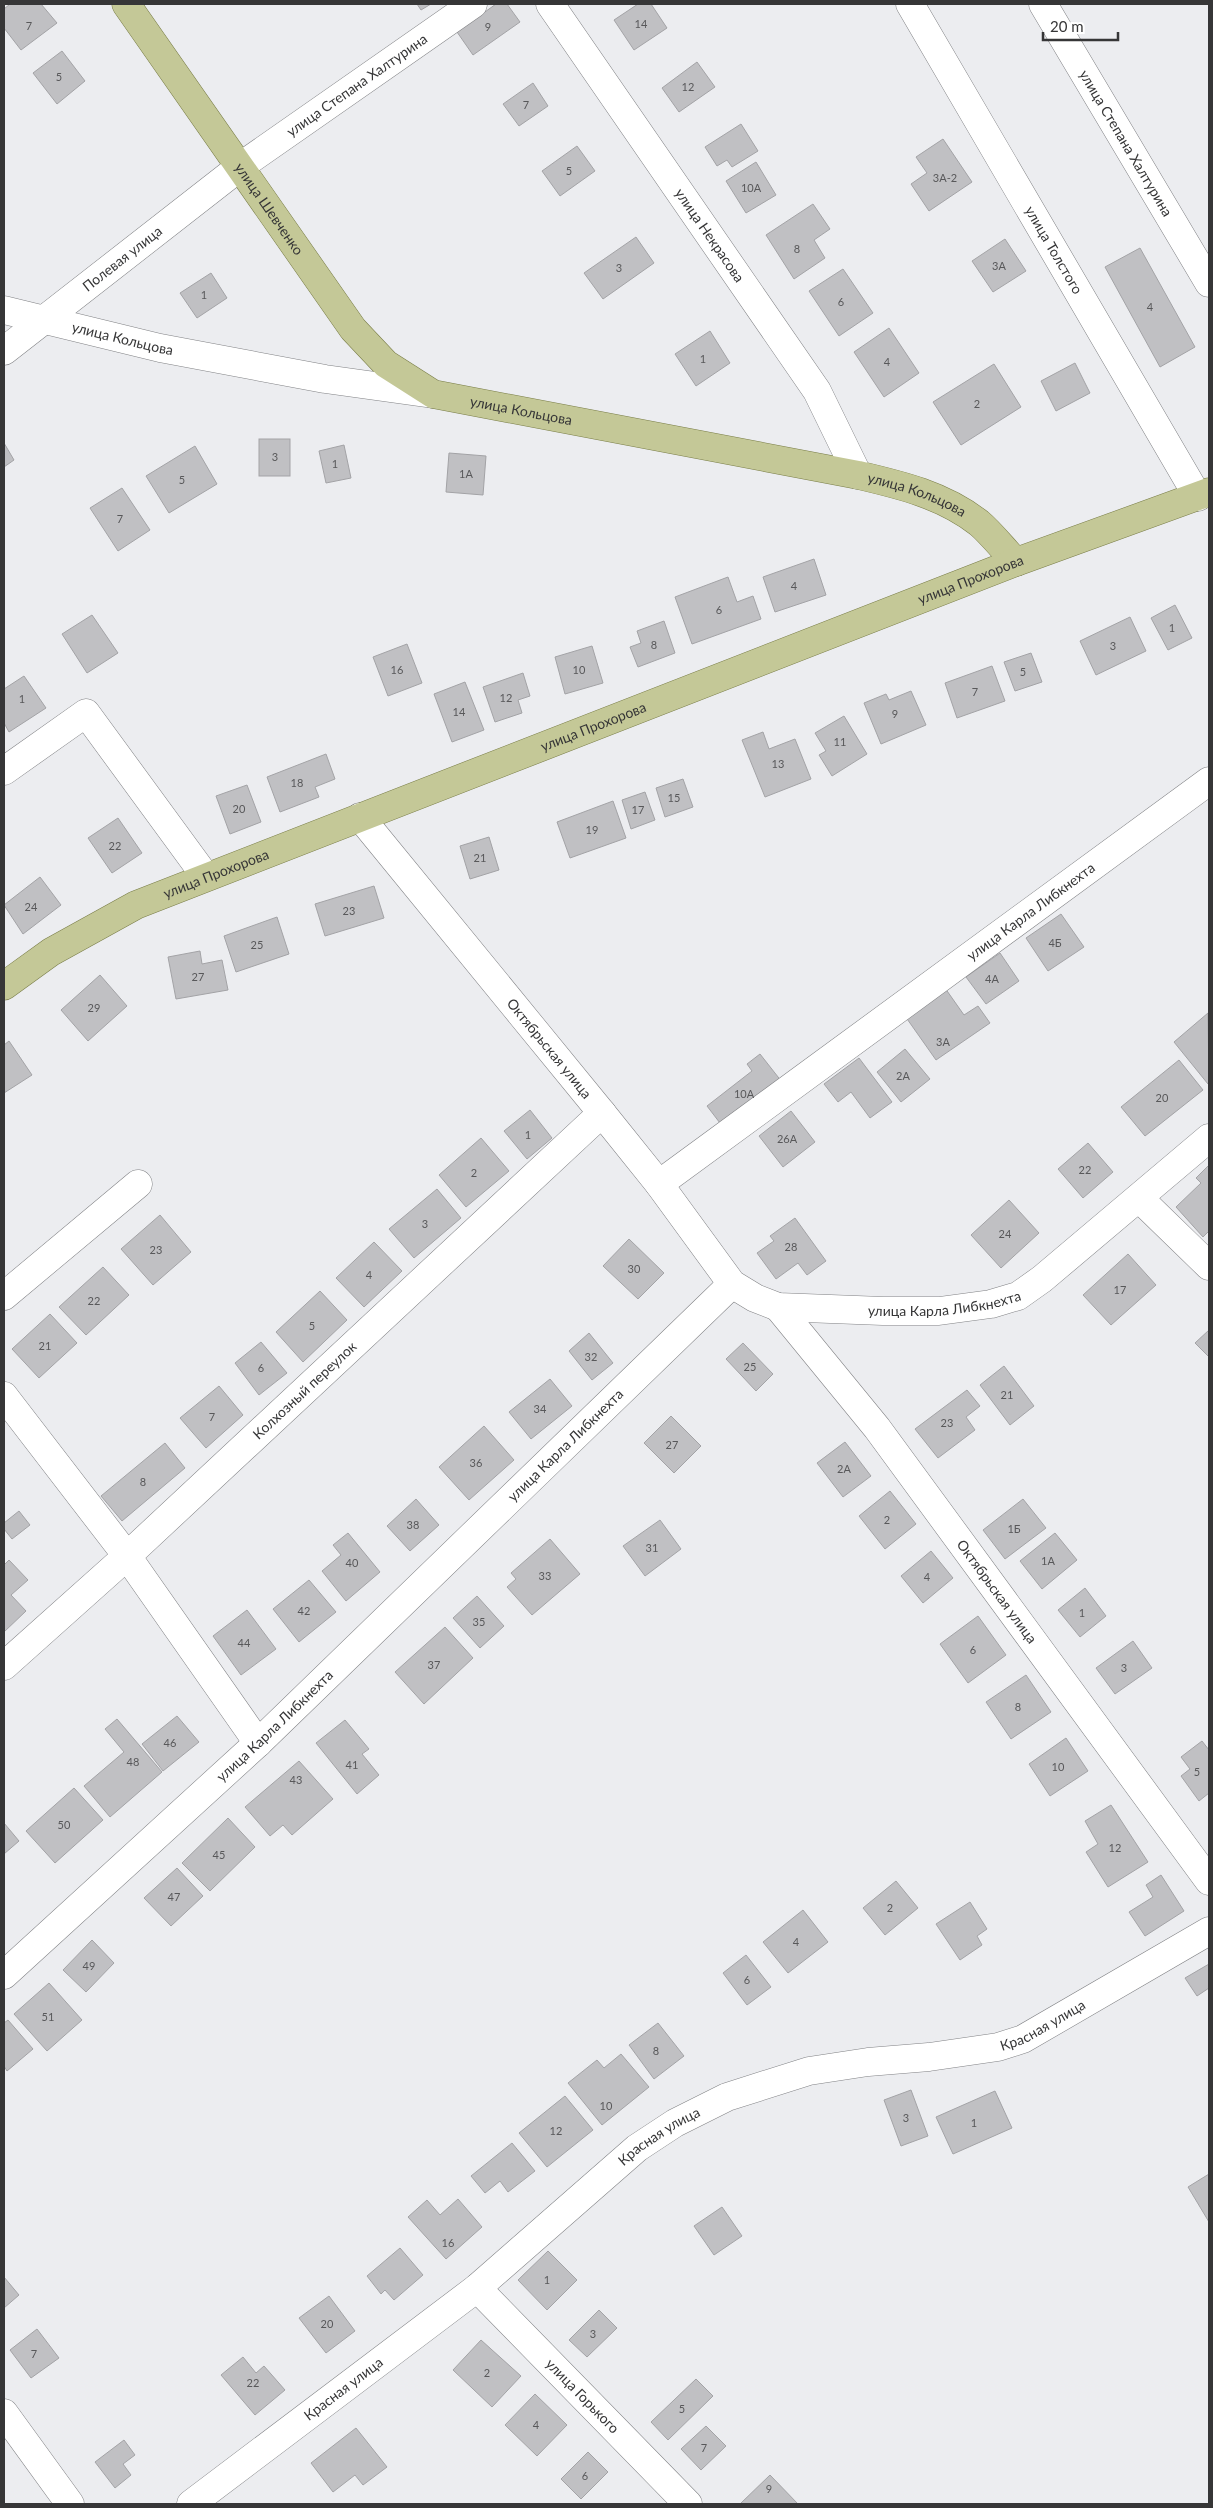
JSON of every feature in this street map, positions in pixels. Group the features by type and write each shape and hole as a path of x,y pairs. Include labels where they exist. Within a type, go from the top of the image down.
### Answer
{"main road":[{"name":"улица Шевченко","path":"126,4 241,166 353,329 386,364 433,394"},
{"name":"улица Кольцова","path":"433,394 858,475 912,488 951,504 980,524 1016,562"},
{"name":"улица Прохорова","path":"4,986 50,952 136,905 1016,562 1204,494"}],"street":[{"name":"улица Степана Халтурина","path":"241,166 473,4"},
{"name":"улица Некрасова","path":"550,4 817,391 858,475"},
{"name":"улица Толстого","path":"910,4 1204,494"},
{"name":"улица Степана Халтурина","path":"1043,4 1209,283"},
{"name":"Полевая улица","path":"4,351 241,166"},
{"name":"улица Кольцова","path":"4,310 160,348 325,380 433,394"},
{"path":"4,771 86,713 206,878"},
{"name":"улица Карла Либкнехта","path":"659,1184 1209,781"},
{"name":"Октябрьская улица","path":"360,817 659,1184 732,1284"},
{"name":"Колхозный переулок","path":"4,1666 127,1556 602,1113"},
{"name":"улица Карла Либкнехта","path":"4,1975 258,1743 732,1284 755,1298 778,1306 930,1311 966,1309 1018,1296 1042,1279 1209,1138"},
{"path":"4,1296 138,1184"},
{"path":"1139,1198 1209,1266"},
{"name":"Октябрьская улица","path":"778,1306 877,1428 1209,1882"},
{"path":"4,1396 127,1556 258,1743"},
{"name":"Красная улица","path":"191,2504 477,2288 637,2148 675,2123 727,2097 809,2071 998,2047 1023,2039 1209,1931"},
{"name":"улица Горького","path":"477,2288 688,2504"},
{"path":"4,2413 70,2504"}],"building":[{"path":"10,4 41,4 57,23 21,50 4,28 4,9"},
{"path":"417,4 431,4 421,10"},
{"path":"496,4 507,4 520,22 473,55 457,32"},
{"path":"638,4 651,4 667,28 634,50 614,20"},
{"path":"62,51 85,81 57,104 33,73"},
{"path":"697,62 715,87 679,112 662,88"},
{"path":"533,83 548,106 519,126 503,104"},
{"path":"741,124 758,151 732,167 727,160 717,166 705,147"},
{"path":"943,139 972,182 929,211 911,184 927,173 916,157"},
{"path":"577,146 595,171 560,196 542,171"},
{"path":"756,162 776,195 746,213 726,181"},
{"path":"813,204 830,229 814,240 825,258 794,279 766,235"},
{"path":"636,237 654,263 603,299 584,273"},
{"path":"1005,239 1026,271 993,292 972,261"},
{"path":"1140,248 1195,347 1160,367 1105,267"},
{"path":"843,269 873,313 839,336 809,291"},
{"path":"211,273 227,298 197,318 180,293"},
{"path":"889,328 919,373 884,397 854,352"},
{"path":"710,331 730,363 696,386 675,354"},
{"path":"1075,363 1090,393 1056,411 1041,381"},
{"path":"994,364 1021,407 961,445 933,402"},
{"path":"259,439 290,439 290,476 259,476"},
{"path":"4,443 14,460 4,467"},
{"path":"344,445 351,478 326,483 319,451"},
{"path":"195,446 217,484 169,513 146,476"},
{"path":"449,453 486,456 483,495 446,492"},
{"path":"122,488 150,530 118,551 90,508"},
{"path":"814,559 826,595 775,612 763,577"},
{"path":"728,577 737,602 753,596 761,619 692,644 675,597"},
{"path":"1175,605 1192,638 1168,650 1151,618"},
{"path":"92,615 118,653 87,673 62,634"},
{"path":"1130,617 1146,651 1096,675 1080,641"},
{"path":"664,621 675,653 638,667 630,647 641,643 637,631"},
{"path":"407,644 422,683 388,696 373,657"},
{"path":"592,646 603,683 565,694 555,657"},
{"path":"1031,653 1042,682 1015,691 1004,662"},
{"path":"992,666 1005,701 957,718 945,683"},
{"path":"523,673 530,696 518,700 522,713 495,722 483,687"},
{"path":"24,676 46,708 9,732 4,723 4,689"},
{"path":"465,682 484,730 452,742 434,694"},
{"path":"911,691 926,725 881,744 864,703 886,694 889,700"},
{"path":"844,716 867,754 832,776 819,755 826,751 815,733"},
{"path":"763,732 769,749 795,739 811,779 765,797 742,740"},
{"path":"326,754 335,779 315,787 319,797 280,812 267,777"},
{"path":"683,779 693,807 665,817 656,788"},
{"path":"247,785 261,822 230,834 216,796"},
{"path":"645,792 655,820 631,829 622,800"},
{"path":"613,801 626,838 570,858 557,822"},
{"path":"118,818 142,853 112,873 88,838"},
{"path":"489,837 499,870 470,879 460,846"},
{"path":"40,877 61,905 23,934 4,905"},
{"path":"374,886 384,918 325,936 315,904"},
{"path":"1061,914 1084,947 1048,971 1026,938"},
{"path":"277,917 289,954 236,972 224,936"},
{"path":"200,951 202,964 222,960 228,990 176,999 168,957"},
{"path":"1000,953 1019,981 986,1004 966,977"},
{"path":"100,975 127,1006 88,1041 61,1010"},
{"path":"945,988 964,1015 978,1006 990,1023 936,1060 905,1016"},
{"path":"1208,1013 1209,1083 1208,1084 1174,1042"},
{"path":"9,1041 32,1075 4,1093 4,1045"},
{"path":"905,1049 930,1079 901,1102 877,1072"},
{"path":"760,1054 782,1082 723,1127 707,1106 752,1071 747,1064"},
{"path":"859,1058 892,1102 870,1118 851,1092 838,1102 824,1084"},
{"path":"1179,1060 1203,1090 1145,1136 1121,1107"},
{"path":"530,1110 552,1138 527,1159 504,1131"},
{"path":"791,1111 815,1142 783,1167 759,1136"},
{"path":"481,1138 509,1171 466,1207 439,1175"},
{"path":"1088,1143 1113,1172 1083,1198 1058,1169"},
{"path":"1209,1165 1209,1231 1203,1237 1176,1207 1201,1183 1196,1178"},
{"path":"437,1189 461,1218 414,1258 389,1229"},
{"path":"1009,1200 1039,1233 1001,1268 971,1235"},
{"path":"160,1215 191,1252 153,1285 121,1249"},
{"path":"795,1218 826,1261 807,1275 798,1263 776,1279 757,1253 774,1241 770,1236"},
{"path":"629,1239 664,1273 638,1299 603,1266"},
{"path":"374,1242 402,1271 364,1307 336,1278"},
{"path":"1128,1254 1156,1285 1111,1325 1083,1295"},
{"path":"103,1267 129,1295 86,1335 59,1307"},
{"path":"320,1291 347,1320 303,1362 276,1332"},
{"path":"50,1314 77,1343 39,1378 12,1349"},
{"path":"1209,1330 1209,1357 1195,1343"},
{"path":"589,1333 613,1363 592,1380 569,1351"},
{"path":"261,1342 287,1373 259,1395 235,1363"},
{"path":"743,1343 773,1374 756,1391 726,1359"},
{"path":"1004,1366 1034,1406 1010,1425 980,1385"},
{"path":"550,1379 572,1406 531,1439 509,1412"},
{"path":"219,1386 243,1415 206,1448 180,1418"},
{"path":"967,1390 980,1406 966,1417 975,1430 938,1458 915,1429"},
{"path":"671,1416 701,1446 674,1473 644,1443"},
{"path":"484,1426 514,1460 469,1500 439,1467"},
{"path":"845,1442 871,1476 843,1497 817,1463"},
{"path":"165,1443 185,1468 122,1521 101,1496"},
{"path":"890,1491 916,1524 885,1549 859,1516"},
{"path":"416,1499 439,1525 410,1551 387,1526"},
{"path":"1023,1499 1046,1528 1005,1559 983,1530"},
{"path":"19,1511 30,1525 12,1539 4,1529 4,1523"},
{"path":"660,1520 681,1549 645,1576 623,1546"},
{"path":"348,1533 380,1572 346,1601 322,1571 341,1555 333,1545"},
{"path":"1055,1533 1077,1560 1042,1589 1020,1561"},
{"path":"550,1539 580,1574 532,1615 507,1587 516,1579 511,1573"},
{"path":"931,1551 953,1578 923,1603 901,1576"},
{"path":"9,1560 28,1580 11,1595 26,1611 4,1632 4,1565"},
{"path":"309,1580 336,1612 299,1642 273,1609"},
{"path":"1085,1588 1106,1616 1080,1637 1058,1610"},
{"path":"477,1596 504,1626 480,1648 453,1618"},
{"path":"247,1610 276,1649 241,1675 213,1636"},
{"path":"978,1616 1006,1655 968,1683 940,1644"},
{"path":"445,1627 473,1658 424,1704 395,1672"},
{"path":"1133,1641 1152,1668 1115,1694 1096,1668"},
{"path":"1026,1675 1051,1712 1011,1739 986,1702"},
{"path":"177,1716 199,1742 163,1771 142,1744"},
{"path":"117,1719 162,1772 110,1817 84,1786 124,1752 105,1729"},
{"path":"345,1720 369,1749 362,1754 379,1775 357,1794 316,1743"},
{"path":"1066,1738 1088,1771 1050,1796 1029,1764"},
{"path":"1202,1741 1209,1750 1209,1793 1199,1801 1181,1776 1190,1769 1181,1757"},
{"path":"299,1761 333,1799 292,1835 283,1825 270,1836 245,1807"},
{"path":"74,1788 103,1820 55,1863 26,1831"},
{"path":"1111,1805 1148,1862 1108,1887 1086,1852 1098,1844 1085,1821"},
{"path":"228,1818 255,1847 210,1891 182,1863"},
{"path":"4,1823 19,1841 4,1854"},
{"path":"177,1868 203,1896 171,1926 144,1898"},
{"path":"1161,1875 1184,1911 1145,1936 1129,1912 1153,1897 1146,1885"},
{"path":"896,1881 918,1908 885,1935 863,1908"},
{"path":"970,1902 987,1929 977,1936 982,1945 960,1960 936,1924"},
{"path":"803,1910 828,1942 788,1973 763,1942"},
{"path":"92,1940 114,1963 86,1992 63,1970"},
{"path":"746,1955 771,1987 747,2005 723,1973"},
{"path":"1209,1964 1209,1988 1197,1996 1185,1978"},
{"path":"49,1983 82,2020 47,2051 14,2014"},
{"path":"8,2020 33,2049 7,2071 4,2066 4,2023"},
{"path":"658,2023 684,2056 654,2079 629,2045"},
{"path":"621,2054 649,2087 602,2125 568,2083 597,2060 604,2068"},
{"path":"911,2090 928,2136 901,2146 884,2100"},
{"path":"995,2091 1012,2128 953,2154 936,2117"},
{"path":"565,2096 593,2130 547,2167 519,2133"},
{"path":"512,2143 535,2171 508,2192 500,2181 485,2193 471,2176"},
{"path":"1209,2174 1209,2222 1188,2187"},
{"path":"458,2199 482,2227 446,2259 408,2217 427,2200 440,2215"},
{"path":"722,2207 742,2236 714,2255 694,2226"},
{"path":"400,2248 423,2275 394,2300 385,2290 381,2294 367,2276"},
{"path":"548,2251 577,2280 547,2310 518,2280"},
{"path":"4,2277 19,2295 4,2308"},
{"path":"329,2296 355,2331 326,2353 299,2318"},
{"path":"599,2310 617,2328 587,2357 569,2340"},
{"path":"37,2329 59,2358 31,2378 10,2350"},
{"path":"481,2340 521,2376 492,2407 453,2370"},
{"path":"243,2357 256,2373 264,2366 285,2390 255,2415 221,2375"},
{"path":"696,2379 713,2396 668,2440 651,2422"},
{"path":"535,2394 567,2425 537,2456 505,2425"},
{"path":"706,2426 726,2446 701,2470 681,2449"},
{"path":"356,2428 387,2467 363,2485 355,2475 333,2492 311,2463"},
{"path":"124,2440 135,2455 123,2464 131,2475 115,2488 95,2462"},
{"path":"588,2452 608,2472 581,2499 561,2479"},
{"path":"770,2475 798,2504 740,2504"}]}
